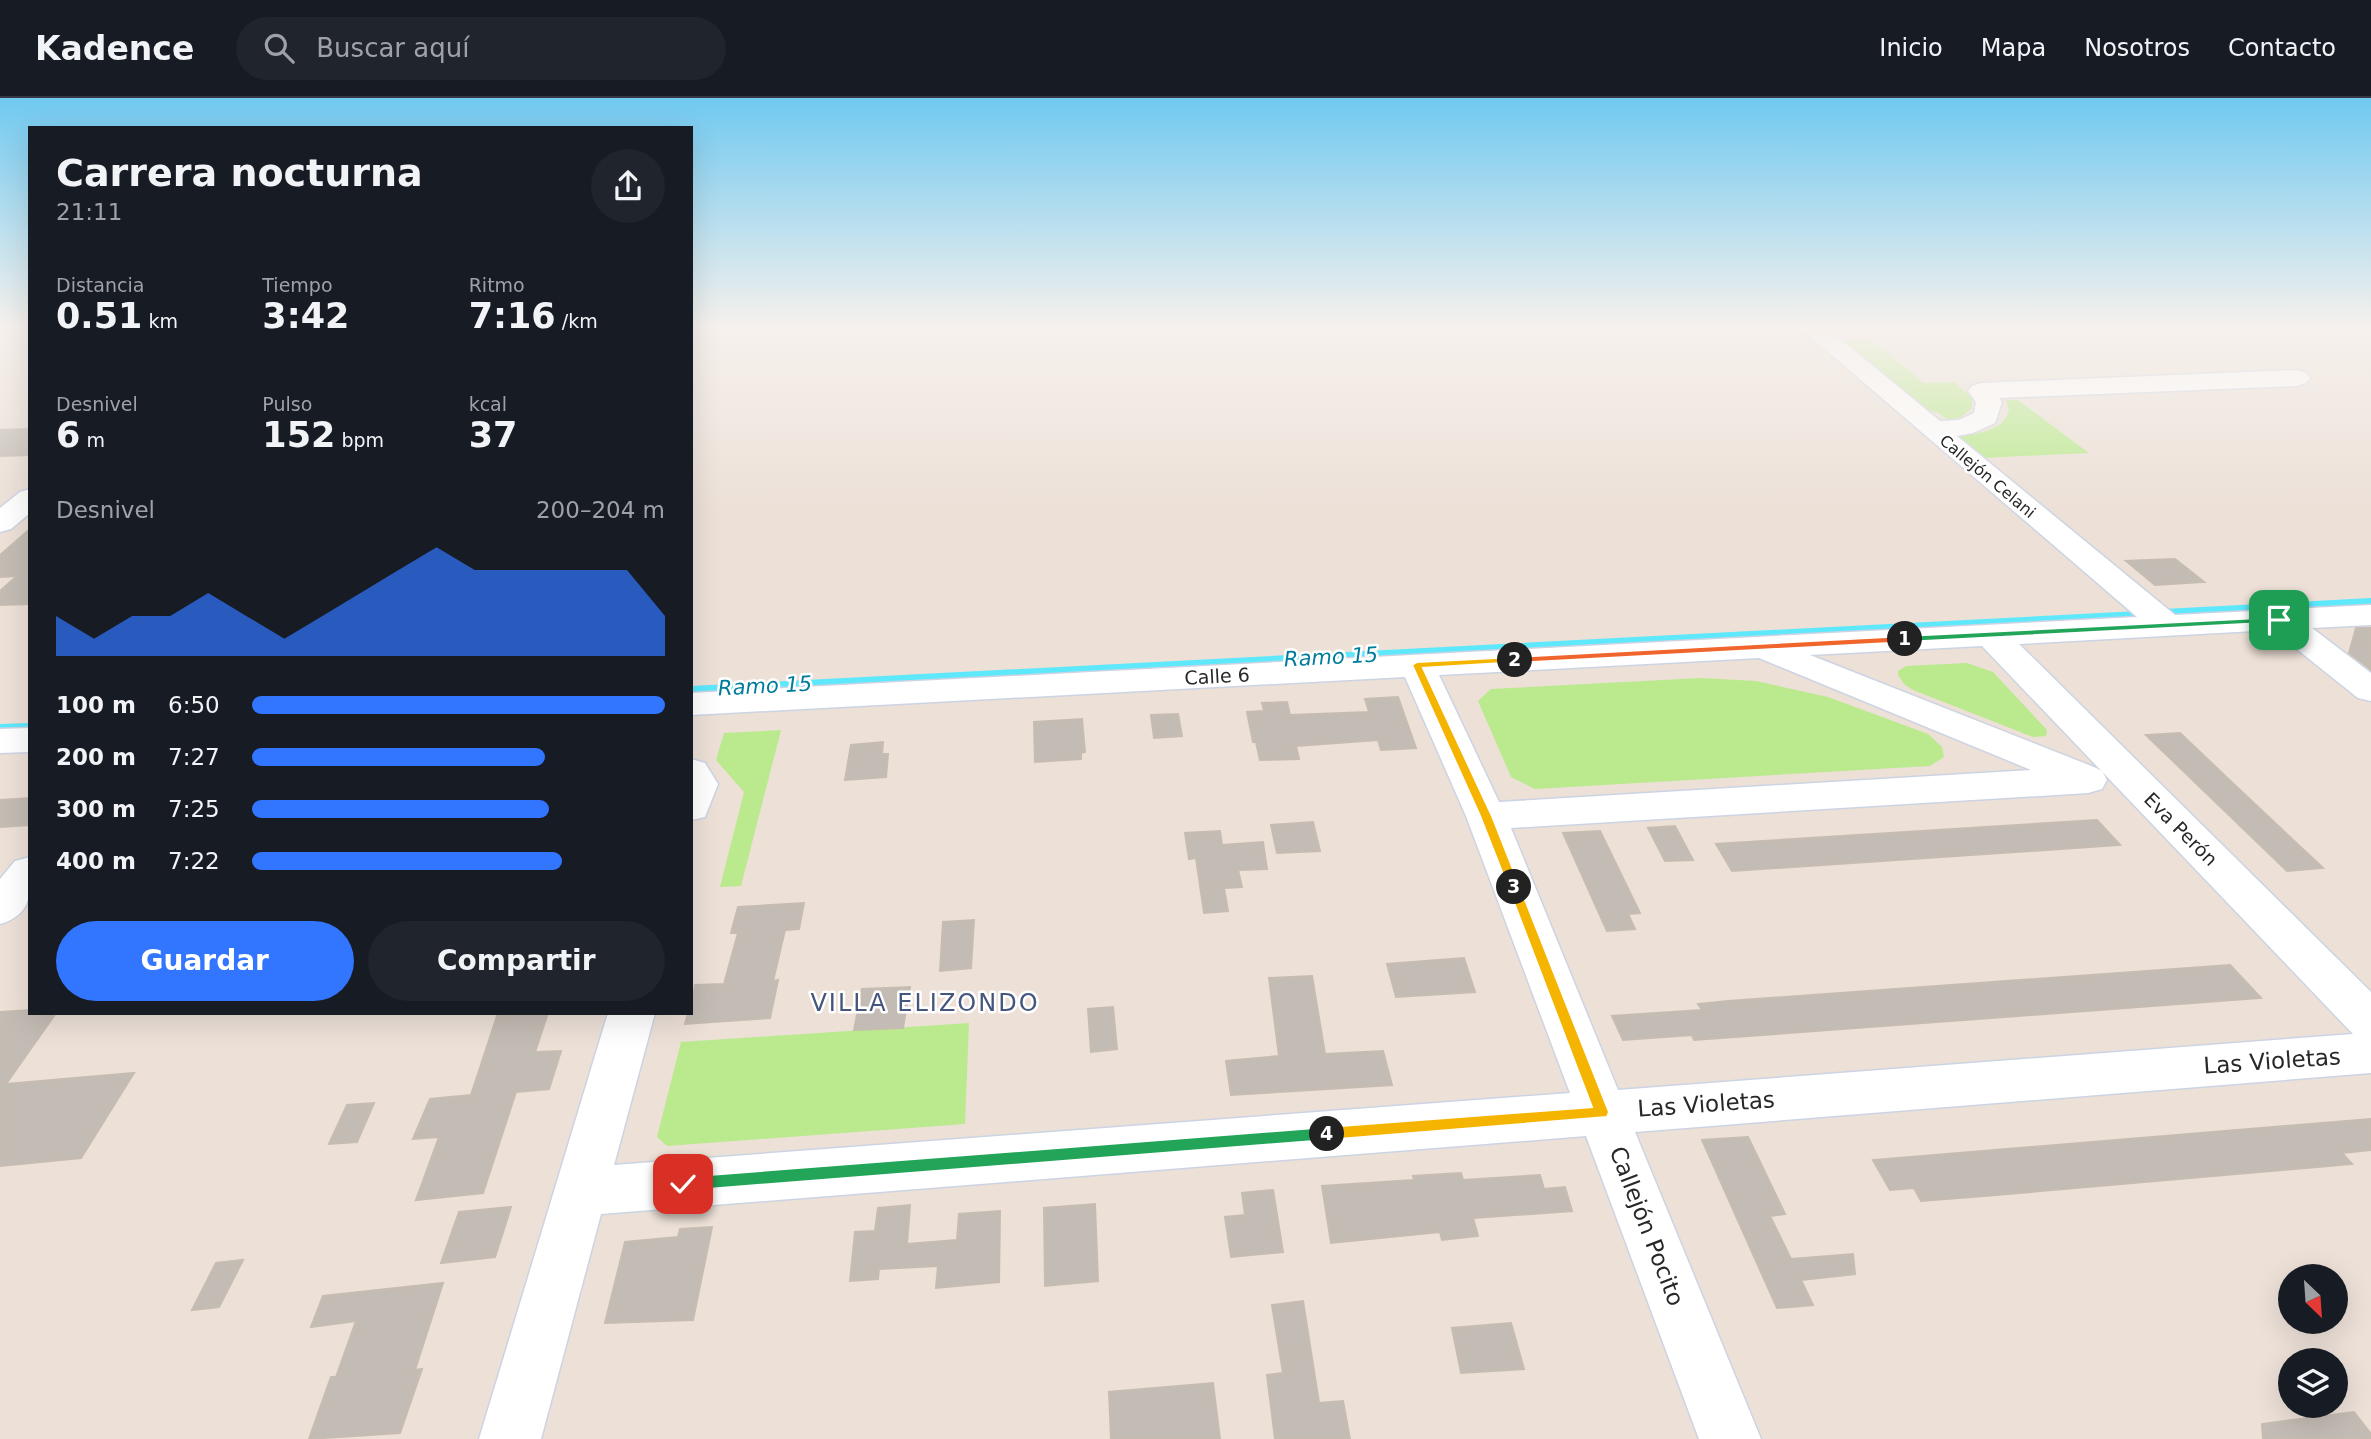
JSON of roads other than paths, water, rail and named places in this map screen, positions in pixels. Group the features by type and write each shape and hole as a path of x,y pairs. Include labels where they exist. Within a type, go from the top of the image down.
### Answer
{"street":[{"name":"Callejón Celani","path":"1884,389 2167,625"},
{"path":"1933,430 1964,427 1986,417 1989,402 1981,391 2040,389"},
{"path":"0,525 28,500"},
{"path":"0,525 28,526"},
{"name":"Calle 6","path":"693,710 1417,665 2371,614"},
{"path":"2279,620 2371,690"},
{"name":"Eva Perón","path":"1991,635 2371,1022"},
{"path":"1761,647 2088,780"},
{"name":"Callejón Pocito","path":"1417,665 1486,816 1730,1439"},
{"path":"0,741 28,740"},
{"path":"693,775 698,784 693,800"},
{"path":"1486,816 2130,777"},
{"path":"0,908 28,874"},
{"path":"510,1439 631,1015"},
{"name":"Las Violetas","path":"581,1192 2371,1054"}],"waterway":[{"name":"Ramo 15","path":"2164,613 2371,602"},
{"name":"Ramo 15","path":"693,690 2139,615"},
{"name":"Ramo 15","path":"0,728 28,727"}],"district":[{"name":"VILLA ELIZONDO","path":"925,1003"}]}
